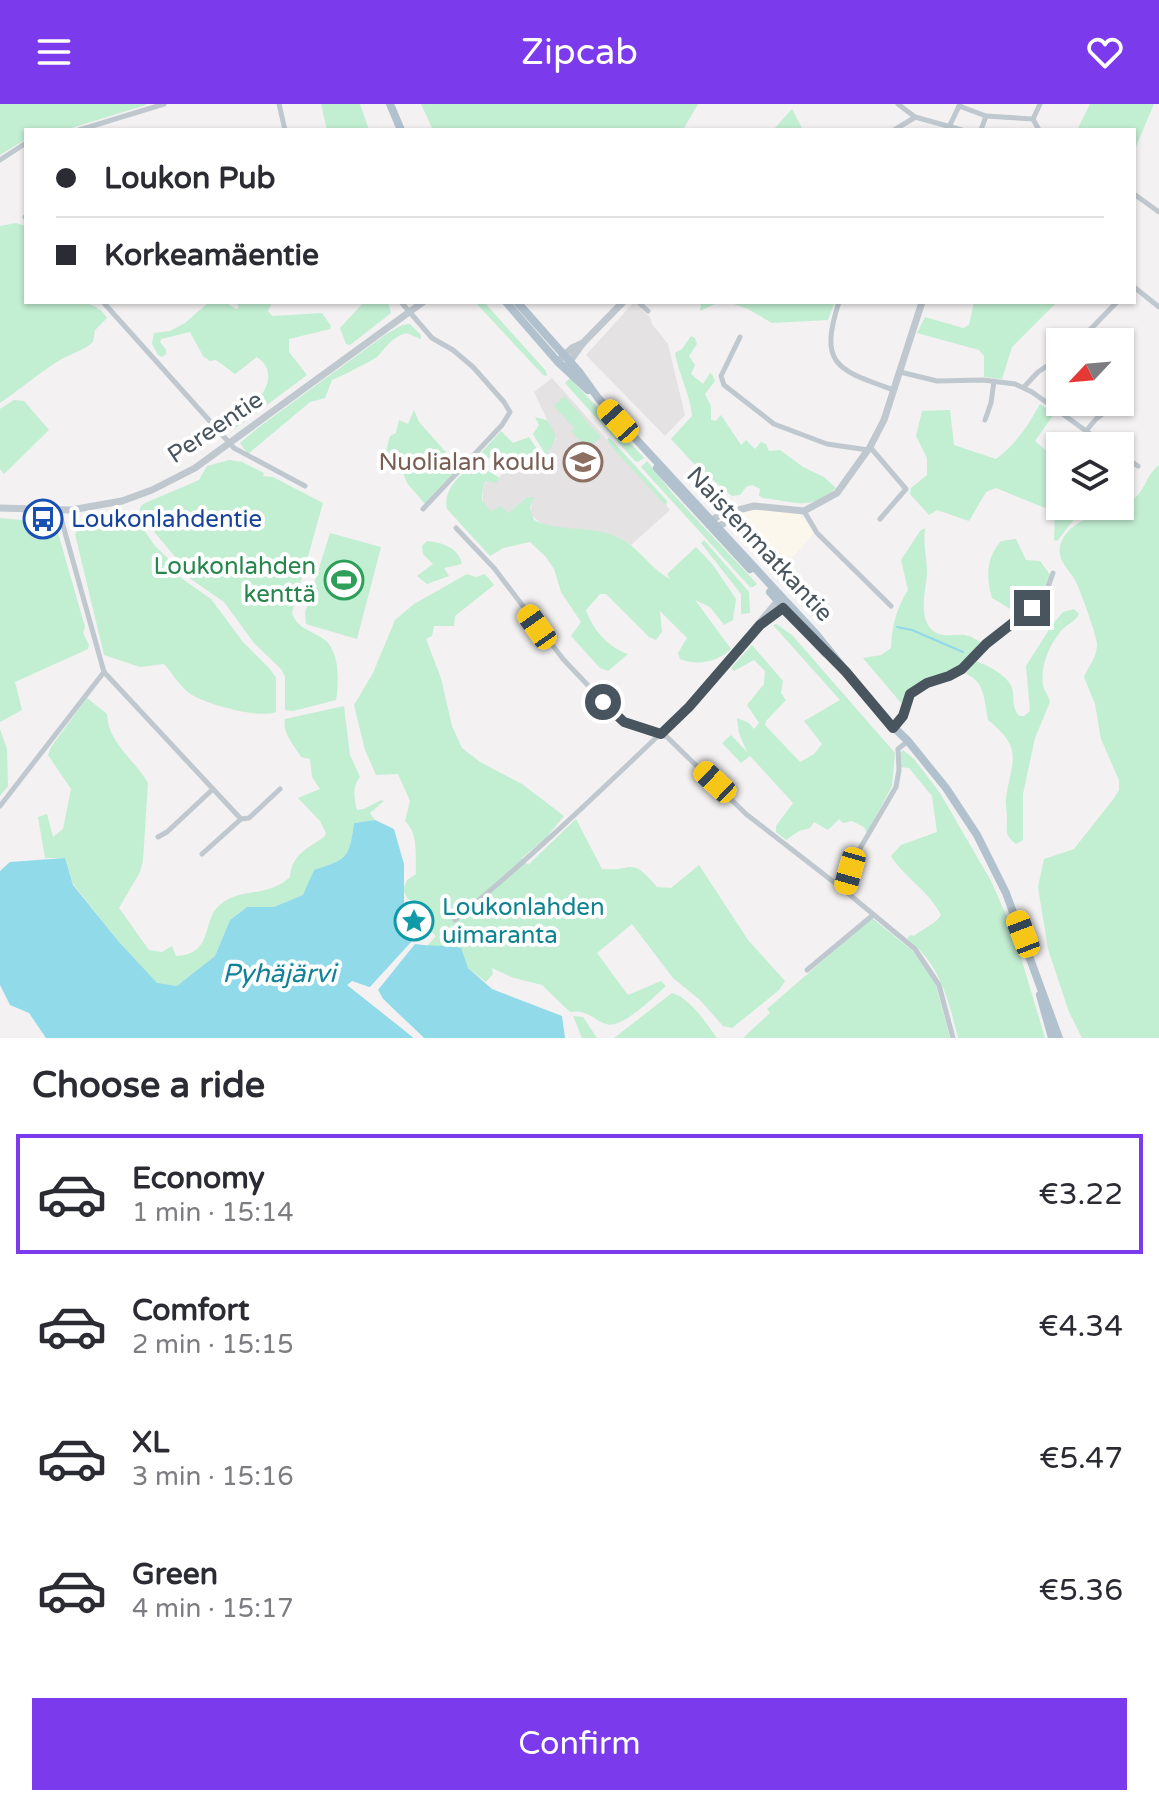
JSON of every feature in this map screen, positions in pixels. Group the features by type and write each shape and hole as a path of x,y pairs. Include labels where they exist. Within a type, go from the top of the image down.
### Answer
{"main road":[{"path":"390,104 400,128"},
{"name":"Naistenmatkantie","path":"508,304 598,398 895,726 946,788 989,858 1011,903 1059,1038"},
{"name":"Naistenmatkantie","path":"519,304 564,361"},
{"name":"Naistenmatkantie","path":"1034,967 1052,1038"}],"street":[{"path":"86,128 164,104"},
{"path":"279,104 285,128"},
{"path":"898,104 915,117 957,128"},
{"path":"1033,119 1040,104"},
{"path":"950,125 960,105 986,116 1033,119"},
{"path":"982,128 986,116"},
{"path":"897,128 915,117"},
{"path":"1033,119 1038,128"},
{"path":"1,157 24,144"},
{"path":"1136,195 1159,212"},
{"path":"1136,289 1159,307"},
{"path":"105,304 229,444 247,457 305,486"},
{"path":"403,304 432,338 473,367 510,412 502,425 423,509"},
{"name":"Pereentie","path":"0,508 59,511 106,505 152,490 195,468 420,304"},
{"path":"564,361 618,304"},
{"path":"640,304 648,311"},
{"path":"838,304 830,335 834,359 852,374 895,391"},
{"path":"713,526 728,521 735,511 759,506 804,511 837,493 869,448 884,420 921,304"},
{"path":"1092,328 1115,304"},
{"path":"740,337 721,376 724,385 774,424 827,444 869,448 906,489 880,519"},
{"path":"1023,387 1046,367"},
{"path":"900,372 937,381 994,381 1023,387 1086,431 1100,416"},
{"path":"985,420 994,381"},
{"path":"1134,463 1138,466"},
{"path":"59,511 104,672 241,819"},
{"path":"804,511 817,533 891,606"},
{"path":"456,528 494,568 563,659 618,717 635,727 661,734 746,814 915,949 931,969 943,994 953,1038"},
{"path":"895,726 910,694 927,683 962,669 986,644 1037,604 1047,590 1053,573"},
{"path":"455,920 558,833 579,809 689,707 782,602"},
{"path":"0,806 104,672"},
{"path":"844,890 855,857 896,787 898,749 908,741"},
{"path":"158,837 213,789"},
{"path":"202,854 241,819 249,818 280,789"},
{"path":"807,970 873,915"}],"shaded area":[{"path":"632,304 636,304 650,317 668,344 685,415 665,436 586,355"},
{"name":"Nuolialan koulu","path":"552,378 670,510 631,545 618,537 543,525 530,514 533,498 526,498 508,513 491,511 483,504 483,485 487,481 499,480 504,469 535,465 556,439 534,392"},
{"path":"761,509 799,513 814,533 793,557 776,567 734,520 744,511"}],"green space":[{"path":"0,104 146,104 71,128 24,128 24,140 0,155"},
{"path":"321,104 360,104 368,128 327,128"},
{"path":"421,104 698,104 684,128 432,128"},
{"path":"1090,104 1154,104 1136,146 1136,128 1078,128"},
{"path":"792,109 802,128 775,128"},
{"path":"16,223 24,225 24,304 89,304 101,310 107,318 95,330 93,342 52,365 0,403 0,226"},
{"path":"207,304 228,304 236,309 239,307 237,304 271,304 268,311 272,316 322,313 331,326 330,329 289,339 289,352 307,375 233,430 233,426 263,393 268,374 265,365 257,357 235,374 216,360 210,361 203,356 190,332 161,339 166,354 162,357 158,355 152,344 154,333 170,331 185,323"},
{"path":"362,304 389,304 391,313 350,345 346,344 340,328"},
{"path":"477,304 486,304 546,371 547,376"},
{"path":"701,304 715,304 700,311"},
{"path":"734,304 834,304 828,320 772,323"},
{"path":"974,304 1055,304 1012,347 1002,379 984,377 984,356 979,350 917,333 925,317 963,328 969,325"},
{"path":"410,324 421,339 406,333 392,340 377,357 332,380 325,398 310,402 248,454 240,443 259,427 385,335"},
{"path":"691,336 697,344 689,356 695,365 691,374 703,384 710,373 715,381 705,394 711,406 711,420 716,421 721,415 741,445 746,440 755,449 761,442 766,444 769,451 780,450 836,488 809,503 763,498 759,496 760,489 752,485 740,495 732,496 694,464 671,439 692,416 675,353"},
{"path":"570,378 644,458 635,461 565,383"},
{"path":"564,396 601,437 587,449 571,431 574,428 554,406"},
{"path":"14,400 24,401 49,430 4,474 0,469 0,409"},
{"path":"1040,404 1046,408 1046,416 1053,416 1035,441 1046,451 1046,508 996,488 986,492 969,521 937,510 929,515 910,494 911,488 927,475 927,458 916,436 922,411 950,410 954,445 996,459 1010,447"},
{"path":"414,410 419,422 459,467 425,504 407,483 399,462 384,458 390,436 396,433 399,420 408,424"},
{"path":"535,417 547,420 555,434 546,455 533,434 539,425"},
{"path":"501,431 513,443 529,437 543,458 534,465 496,472 494,468 499,464 492,456 486,460 481,453"},
{"path":"609,437 667,501 666,506 610,445"},
{"path":"229,460 242,462 264,473 263,476 273,477 323,503 292,613 298,623 330,645 338,677 336,700 293,711 285,710 285,677 281,669 254,643 224,602 188,577 140,515 143,504 199,480 207,466"},
{"path":"476,460 474,468 483,468 500,478 496,483 486,481 483,485 482,500 491,511 501,506 508,513 526,498 534,497 530,508 534,520 615,536 670,579 667,574 696,547 713,565 736,599 733,620 724,625 710,607 695,600 731,649 707,662 680,659 678,653 687,638 660,611 662,632 656,640 649,637 606,594 600,594 586,610 589,617 608,642 628,654 608,671 600,668 571,636 581,622 561,592 554,569 546,557 530,542 503,548 490,556 447,509 446,501 451,488"},
{"path":"647,461 673,494 757,584 750,587 641,467"},
{"path":"1159,465 1159,1038 1082,1038 1069,1012 1048,949 1038,887 1044,859 1074,849 1115,797 1119,780 1101,739 1095,704 1084,677 1096,653 1096,640 1077,585 1061,558 1060,546 1067,532 1085,520 1134,520 1134,499"},
{"path":"129,513 174,564 181,578 211,599 243,642 270,669 276,678 276,712 258,714 219,706 189,693 164,664 140,667 104,655 75,534 85,522"},
{"path":"0,518 56,526 85,627 83,633 89,645 88,649 15,682 22,710 0,722"},
{"path":"1055,520 1074,520 1057,541 1054,540"},
{"path":"925,528 925,618 936,633 964,635 980,642 954,671 916,686 901,703 863,658 881,655 891,648 895,618 908,590 901,560"},
{"name":"Loukonlahden kenttä","path":"330,533 381,547 357,639 306,624 305,613"},
{"path":"1016,539 1026,560 1040,561 1051,576 1039,598 1020,615 992,598 988,575 992,554 1001,541"},
{"path":"704,540 749,592 750,613 741,614 741,594 701,543"},
{"path":"427,541 449,547 462,564 444,568 449,576 427,584 417,576 433,564 423,554 422,546"},
{"path":"467,574 476,577 485,574 494,585 455,616 454,626 434,626 432,636 426,639 441,678 452,726 462,748 480,762 522,784 564,816 546,838 522,858 528,865 576,819 602,869 636,868 657,887 671,888 699,865 748,940 785,981 779,990 732,1028 723,1026 700,1000 673,978 632,924 597,953 628,995 661,981 666,986 638,1011 612,1024 585,1013 570,1012 542,985 511,977 492,968 493,974 486,982 468,968 448,945 432,948 428,945 436,936 422,922 418,905 407,898 403,890 407,880 416,874 414,839 405,821 410,801 398,774 376,775 365,750 354,705 373,673 395,620 414,604"},
{"path":"1074,609 1079,614 1057,637 1044,664 1043,685 1050,702 1035,738 1023,794 1023,840 1016,844 1007,829 1011,747 988,720 981,687 966,674 973,660 998,672 1011,686 1017,713 1024,716 1030,711 1026,666 1052,625 1063,612"},
{"path":"773,625 792,635 895,753 892,786 867,833 864,827 852,821 843,823 839,819 828,830 814,822 810,828 786,840 776,832 776,826 793,803 750,756 741,763 722,743 731,735 747,752 737,718 754,729 759,723 747,705 764,684 765,671 754,660 734,671 731,668 752,645 783,681 781,693 786,700 765,725 800,762 814,754 822,744 804,721 840,700"},
{"path":"87,698 107,714 117,743 148,783 143,860 140,872 119,908 149,950 162,952 172,946 176,956 197,949 215,910 221,904 281,883 290,877 297,857 324,837 326,833 320,821 298,798 320,789 312,777 310,759 301,757 289,739 285,719 344,706 350,755 360,777 355,789 357,810 384,801 370,813 375,820 354,823 348,851 340,860 314,870 304,895 274,907 247,907 230,920 215,956 178,986 157,984 73,884 65,858 45,858 38,817 47,814 53,837 63,829 71,789 48,755"},
{"path":"0,729 7,749 8,786 0,796"},
{"path":"903,750 914,759 940,793 991,881 1013,931 1045,1038 958,1038 942,984 928,959 907,939 941,915 931,899 891,856 901,845 937,832 932,796 909,768 899,767"},
{"path":"872,918 915,953 934,977 950,1038 743,1038 770,1013 767,1009"},
{"path":"672,993 691,1005 717,1038 614,1038"},
{"path":"573,1016 583,1017 597,1038 582,1038"}],"sand":[{"name":"Loukonlahden uimaranta","path":"406,901 410,912 417,910 422,925 431,934 421,936 414,942 404,905"}],"water":[{"name":"Pyhäjärvi","path":"375,820 394,829 404,864 404,905 412,941 369,988 352,982 348,985 414,1038 46,1038 29,1013 10,1005 0,985 0,871 10,862 65,858 73,885 119,942 157,983 177,986 215,956 230,920 247,907 274,907 303,895 314,870 340,860 348,851 354,823"},
{"name":"Pyhäjärvi","path":"415,944 461,948 468,968 492,989 562,1016 565,1038 424,1038 383,999 378,990"}],"pier":[{"path":"352,981 378,990 383,999 424,1038 414,1038 347,985"}],"waterway":[{"path":"897,627 912,630 963,652"}],"place":[{"name":"Nuolialan koulu","path":"583,462"},
{"name":"Loukonlahdentie","path":"43,519"},
{"name":"Loukonlahden kenttä","path":"344,580"},
{"name":"Loukonlahden uimaranta","path":"414,921"}],"route":[{"path":"603,702 624,722 661,734 689,707 760,625 783,608 846,672 893,728 903,716 910,694 927,683 962,669 986,644 1032,608"}]}
